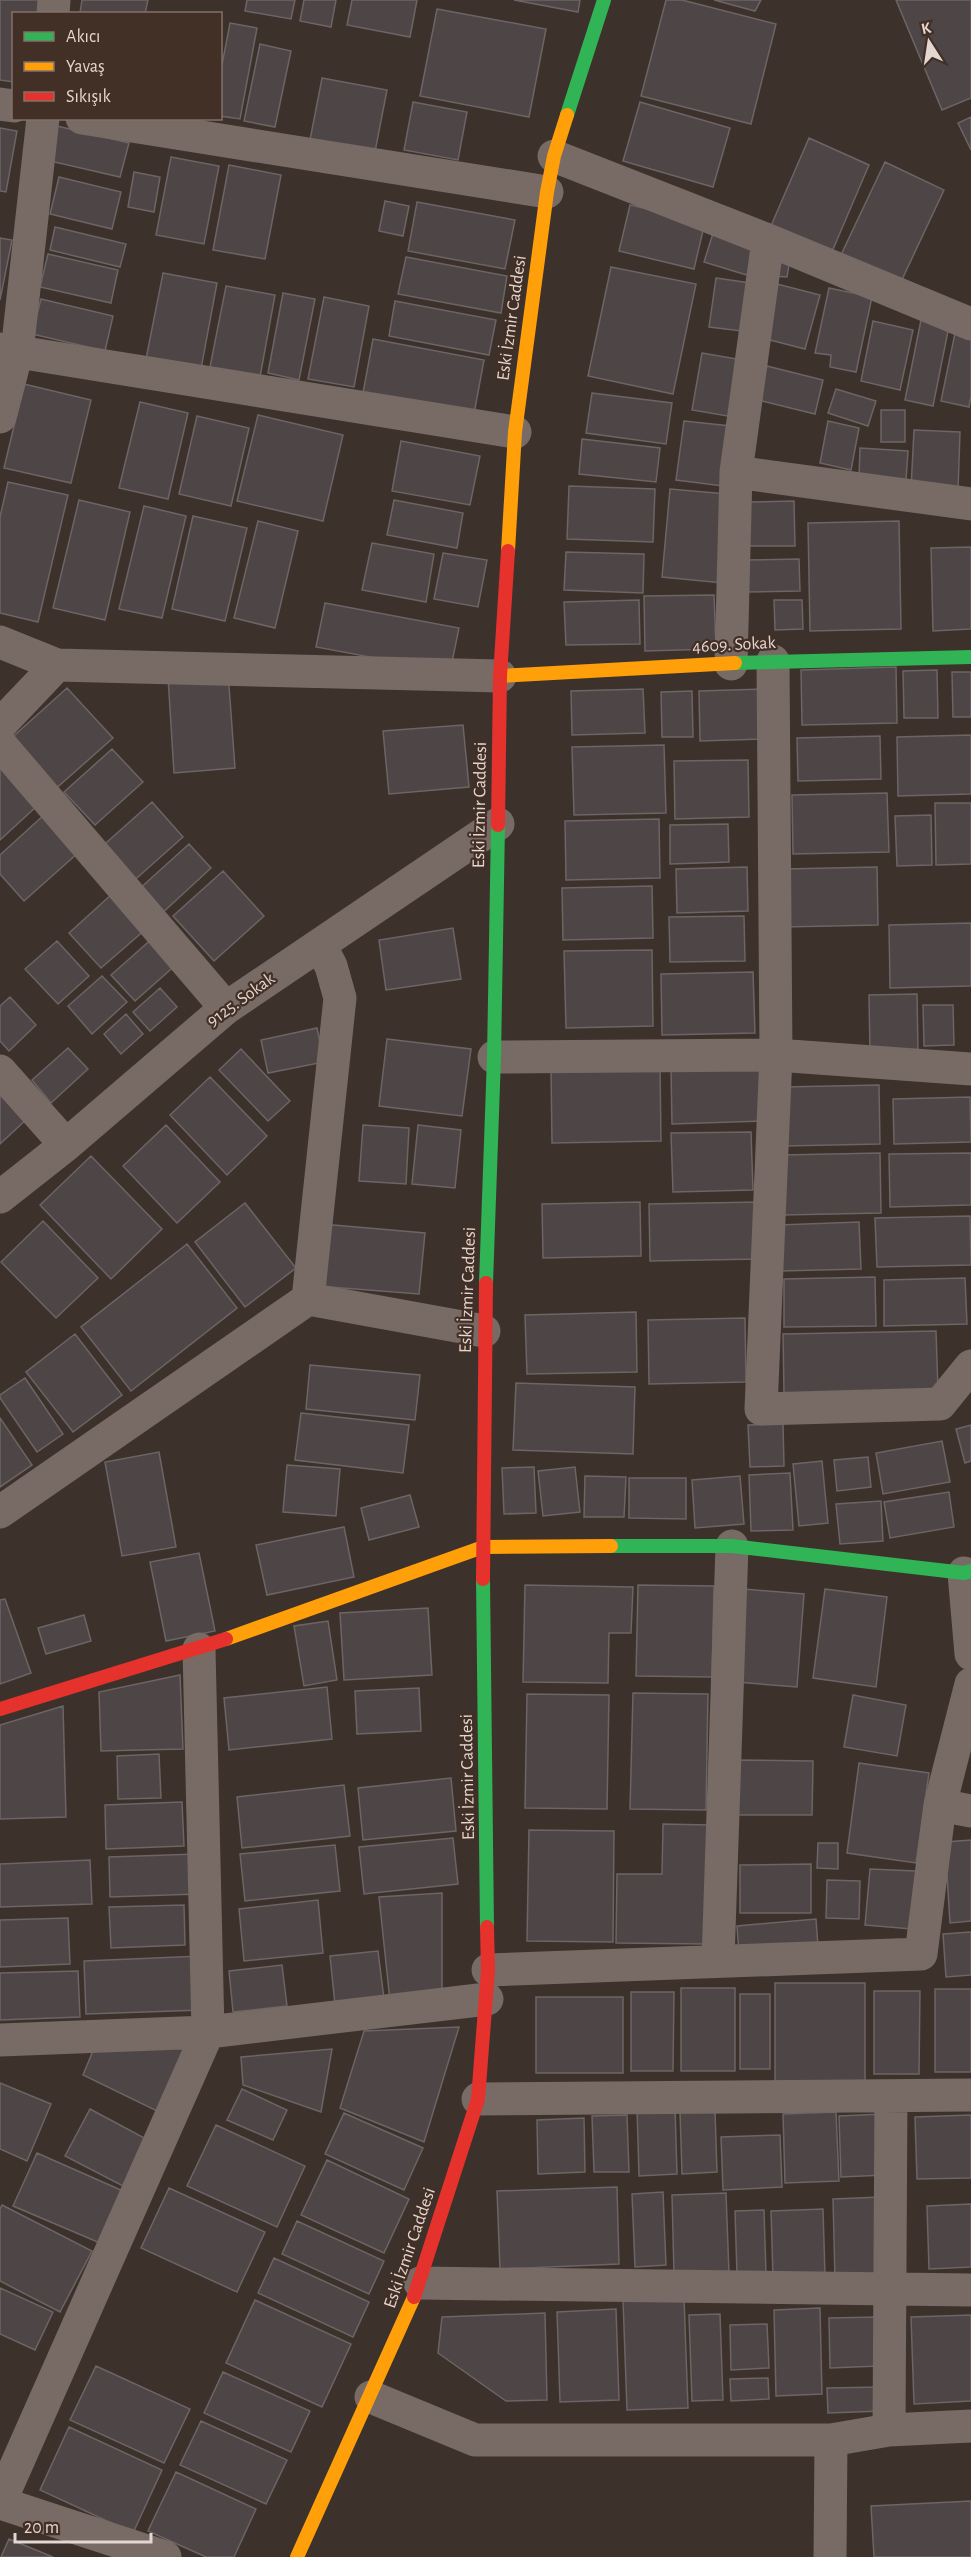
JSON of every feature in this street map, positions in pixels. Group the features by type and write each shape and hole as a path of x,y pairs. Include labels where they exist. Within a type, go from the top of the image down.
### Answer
{"main road":[{"name":"Eski İzmir Caddesi","path":"297,2557 371,2397 420,2283 478,2099 488,1985 483,1546 484,1331 494,1057 500,676 515,432 547,192 554,156 604,0"},
{"name":"4609. Sokak","path":"500,676 773,661 971,657"},
{"path":"0,1709 198,1649 483,1546 732,1546 968,1572"}],"street":[{"path":"0,417 43,120"},
{"path":"95,120 547,192"},
{"path":"554,156 768,240 971,324"},
{"path":"731,664 736,472 768,240"},
{"path":"9,350 515,432"},
{"path":"736,472 971,504"},
{"path":"0,642 57,664 500,676"},
{"path":"773,661 776,1055 761,1409 940,1404 971,1366"},
{"path":"0,725 57,664"},
{"path":"0,744 226,1008"},
{"name":"9125. Sokak","path":"0,1197 66,1145 226,1008 498,825"},
{"path":"308,1299 340,998 331,966 320,945"},
{"path":"494,1057 776,1055 971,1070"},
{"path":"0,1071 66,1145"},
{"path":"0,1512 308,1299 484,1331"},
{"path":"718,1961 732,1546"},
{"path":"968,1572 971,1654"},
{"path":"165,2557 0,2503 208,2032 198,1649"},
{"path":"0,2040 208,2032 488,1985 718,1961 921,1954 955,1808 971,1684"},
{"path":"478,2099 971,2095"},
{"path":"889,2430 891,2096"},
{"path":"420,2283 971,2290"},
{"path":"371,2397 475,2440 831,2440 889,2430 971,2426"},
{"path":"830,2557 831,2440"}],"building":[{"path":"0,0 50,0 47,12 12,12 12,82 0,80"},
{"path":"82,0 148,0 145,12 80,12"},
{"path":"247,0 295,0 291,19 245,11"},
{"path":"304,0 336,0 331,27 300,21"},
{"path":"352,0 417,0 410,37 347,25"},
{"path":"514,0 580,0 578,12"},
{"path":"666,0 682,0 776,24 751,124 641,96"},
{"path":"714,0 761,0 755,11"},
{"path":"896,0 971,0 971,98 942,110"},
{"path":"437,9 546,29 529,117 420,96"},
{"path":"230,23 257,28 240,119 222,116 222,65"},
{"path":"260,44 291,51 275,127 244,121"},
{"path":"322,78 387,90 374,157 309,145"},
{"path":"413,102 467,112 458,160 404,150"},
{"path":"640,102 730,128 713,187 623,161"},
{"path":"971,117 971,150 958,123"},
{"path":"57,126 129,143 120,177 50,161"},
{"path":"0,128 17,131 6,192 0,191"},
{"path":"809,138 869,165 831,254 770,228"},
{"path":"171,157 219,166 204,244 156,235"},
{"path":"885,162 944,190 899,286 839,259"},
{"path":"229,165 281,175 265,259 213,250"},
{"path":"134,172 160,177 154,212 128,207"},
{"path":"59,177 121,192 112,229 50,214"},
{"path":"385,201 409,206 403,236 379,231"},
{"path":"417,202 515,220 505,269 408,251"},
{"path":"630,205 705,222 694,269 619,251"},
{"path":"55,227 126,244 120,267 50,250"},
{"path":"714,230 760,244 750,276 704,262"},
{"path":"0,238 12,240 0,300"},
{"path":"774,250 791,253 787,277 771,276"},
{"path":"48,254 118,270 111,303 40,287"},
{"path":"406,257 507,276 501,313 398,294"},
{"path":"611,267 696,284 673,394 588,376"},
{"path":"163,273 217,283 201,369 146,359"},
{"path":"716,278 757,284 750,332 709,327"},
{"path":"777,284 820,295 805,349 762,338"},
{"path":"226,286 275,295 260,377 210,367"},
{"path":"829,288 872,297 856,372 830,367 831,355 815,353"},
{"path":"283,293 315,299 299,380 268,373"},
{"path":"324,297 369,306 354,387 308,379"},
{"path":"41,299 113,316 105,351 32,334"},
{"path":"395,301 496,320 489,355 389,336"},
{"path":"921,320 949,326 933,406 905,400"},
{"path":"873,321 913,330 900,390 861,381"},
{"path":"955,333 971,336 969,407 941,401"},
{"path":"373,339 484,360 474,414 363,393"},
{"path":"702,353 743,360 733,417 692,410"},
{"path":"767,366 823,380 815,414 758,400"},
{"path":"24,384 91,400 71,483 4,468"},
{"path":"836,389 876,401 868,426 828,413"},
{"path":"592,393 672,403 666,444 586,433"},
{"path":"140,402 188,413 168,499 119,488"},
{"path":"881,410 905,410 905,442 881,442"},
{"path":"258,415 343,435 323,521 237,501"},
{"path":"197,416 249,428 231,506 179,494"},
{"path":"684,421 731,426 723,486 676,480"},
{"path":"828,421 859,428 851,470 820,463"},
{"path":"914,430 960,432 958,491 911,489"},
{"path":"582,439 660,448 656,482 579,474"},
{"path":"401,441 480,456 470,505 392,491"},
{"path":"860,448 908,451 906,481 859,478"},
{"path":"8,482 68,495 38,622 0,613 0,517"},
{"path":"569,486 655,489 653,542 567,539"},
{"path":"670,489 727,494 723,583 662,577"},
{"path":"79,500 130,512 105,620 53,608"},
{"path":"394,500 463,513 457,548 387,535"},
{"path":"794,501 795,546 749,546 748,502"},
{"path":"144,506 186,516 162,618 119,609"},
{"path":"193,516 247,528 225,621 172,609"},
{"path":"258,521 298,531 275,628 234,618"},
{"path":"899,521 901,629 810,631 808,523"},
{"path":"372,543 434,554 426,602 362,590"},
{"path":"971,547 971,629 933,631 931,548"},
{"path":"566,552 644,554 643,593 564,590"},
{"path":"443,553 487,560 478,607 434,599"},
{"path":"799,559 800,591 747,592 747,560"},
{"path":"714,595 716,649 645,651 644,596"},
{"path":"639,600 640,644 566,645 564,602"},
{"path":"774,600 802,600 803,629 775,630"},
{"path":"325,603 459,628 450,672 316,647"},
{"path":"896,667 897,723 802,725 801,670"},
{"path":"937,670 938,718 904,718 903,671"},
{"path":"228,672 235,768 174,773 168,677"},
{"path":"952,672 971,672 971,717 953,717"},
{"path":"67,688 113,738 52,792 7,742"},
{"path":"643,689 645,733 572,735 571,691"},
{"path":"766,689 767,739 700,741 699,691"},
{"path":"692,691 693,737 662,737 661,692"},
{"path":"463,725 469,787 389,794 383,731"},
{"path":"971,735 971,794 898,796 897,737"},
{"path":"880,736 881,779 798,781 797,738"},
{"path":"664,745 666,813 574,815 572,747"},
{"path":"112,749 143,782 95,825 64,792"},
{"path":"748,760 749,817 675,819 674,761"},
{"path":"0,766 37,806 0,840"},
{"path":"887,793 889,852 793,854 792,795"},
{"path":"152,802 183,837 129,885 98,850"},
{"path":"935,803 971,803 971,864 936,865"},
{"path":"45,814 79,852 24,901 0,874 0,855"},
{"path":"931,815 932,865 897,866 895,816"},
{"path":"659,819 660,878 566,880 565,821"},
{"path":"728,824 729,862 670,864 670,825"},
{"path":"189,844 211,868 159,916 137,891"},
{"path":"747,867 748,911 677,913 676,869"},
{"path":"877,867 878,925 784,927 784,869"},
{"path":"223,871 264,916 214,961 173,916"},
{"path":"652,886 653,938 563,940 562,888"},
{"path":"113,893 146,929 101,968 69,933"},
{"path":"744,916 745,961 670,962 669,917"},
{"path":"971,923 971,986 890,988 889,925"},
{"path":"453,928 461,979 386,990 379,940"},
{"path":"154,937 178,963 135,1001 111,975"},
{"path":"57,941 89,976 58,1004 25,969"},
{"path":"652,950 653,1026 566,1028 564,951"},
{"path":"753,972 755,1033 662,1035 661,974"},
{"path":"102,976 127,1002 92,1034 68,1006"},
{"path":"160,988 177,1007 150,1031 133,1012"},
{"path":"917,994 918,1051 870,1052 869,995"},
{"path":"10,997 36,1025 9,1051 0,1041 0,1006"},
{"path":"923,1005 953,1005 954,1045 924,1046"},
{"path":"126,1014 143,1034 121,1054 104,1034"},
{"path":"317,1028 324,1062 268,1073 261,1040"},
{"path":"387,1039 471,1049 462,1116 379,1106"},
{"path":"68,1048 88,1069 51,1103 32,1080"},
{"path":"241,1049 290,1101 268,1121 219,1070"},
{"path":"660,1067 661,1141 552,1143 551,1069"},
{"path":"762,1067 763,1121 672,1124 671,1069"},
{"path":"210,1077 267,1136 227,1175 170,1115"},
{"path":"879,1085 880,1144 785,1146 783,1087"},
{"path":"0,1087 29,1117 0,1144"},
{"path":"970,1097 971,1142 894,1144 893,1099"},
{"path":"166,1125 220,1182 177,1223 123,1166"},
{"path":"363,1125 409,1128 406,1184 359,1181"},
{"path":"418,1125 461,1130 455,1188 412,1184"},
{"path":"751,1132 753,1190 673,1192 671,1133"},
{"path":"880,1153 881,1213 783,1215 782,1155"},
{"path":"971,1153 971,1205 890,1207 889,1154"},
{"path":"91,1156 162,1229 111,1279 40,1205"},
{"path":"640,1202 641,1256 543,1258 542,1204"},
{"path":"758,1202 759,1259 650,1261 649,1204"},
{"path":"245,1203 296,1268 245,1307 195,1242"},
{"path":"970,1216 971,1265 877,1267 875,1218"},
{"path":"43,1221 98,1278 56,1318 1,1262"},
{"path":"859,1222 861,1269 780,1271 779,1225"},
{"path":"322,1224 425,1233 419,1294 317,1286"},
{"path":"187,1244 237,1308 131,1391 81,1327"},
{"path":"875,1277 876,1326 784,1327 784,1279"},
{"path":"965,1278 967,1324 884,1326 884,1280"},
{"path":"636,1312 637,1372 527,1374 525,1315"},
{"path":"745,1318 746,1382 649,1384 648,1320"},
{"path":"936,1331 938,1390 784,1394 783,1334"},
{"path":"75,1334 122,1395 73,1432 26,1372"},
{"path":"310,1365 420,1375 415,1420 306,1409"},
{"path":"25,1378 63,1434 37,1452 0,1398 0,1395"},
{"path":"516,1383 635,1387 633,1454 513,1450"},
{"path":"301,1413 409,1425 403,1473 295,1460"},
{"path":"0,1418 32,1465 0,1487"},
{"path":"783,1424 784,1466 750,1467 748,1425"},
{"path":"971,1425 971,1461 965,1463 956,1429"},
{"path":"942,1441 950,1482 883,1494 876,1453"},
{"path":"159,1452 176,1547 122,1556 105,1462"},
{"path":"868,1457 871,1487 837,1491 834,1460"},
{"path":"822,1461 828,1523 799,1526 793,1464"},
{"path":"287,1465 340,1469 336,1516 283,1512"},
{"path":"534,1467 536,1513 504,1514 502,1468"},
{"path":"575,1467 580,1512 543,1516 538,1471"},
{"path":"790,1473 793,1530 751,1531 749,1475"},
{"path":"585,1476 626,1477 624,1517 584,1517"},
{"path":"740,1476 744,1524 695,1528 692,1480"},
{"path":"629,1478 686,1478 686,1519 629,1518"},
{"path":"949,1492 954,1527 890,1538 884,1502"},
{"path":"410,1495 419,1527 369,1540 361,1508"},
{"path":"881,1501 883,1541 840,1544 836,1504"},
{"path":"344,1527 354,1577 267,1595 256,1545"},
{"path":"199,1553 215,1631 166,1641 150,1562"},
{"path":"525,1585 633,1587 631,1633 609,1633 608,1683 523,1682"},
{"path":"638,1585 714,1586 712,1677 636,1676"},
{"path":"744,1589 804,1594 797,1687 736,1682"},
{"path":"825,1589 887,1597 876,1687 813,1678"},
{"path":"5,1599 31,1673 0,1684 0,1600"},
{"path":"428,1608 432,1675 344,1680 340,1613"},
{"path":"84,1615 91,1641 46,1654 38,1628"},
{"path":"328,1621 337,1680 304,1686 294,1626"},
{"path":"180,1675 183,1749 101,1751 99,1692"},
{"path":"327,1687 332,1739 229,1750 224,1698"},
{"path":"419,1688 421,1731 357,1734 355,1691"},
{"path":"633,1693 708,1694 706,1810 630,1809"},
{"path":"527,1694 609,1695 607,1809 525,1808"},
{"path":"853,1695 906,1705 897,1756 844,1747"},
{"path":"63,1706 66,1817 0,1819 0,1725"},
{"path":"159,1754 161,1798 118,1799 117,1756"},
{"path":"736,1760 813,1761 812,1815 735,1815"},
{"path":"859,1763 929,1773 916,1863 847,1853"},
{"path":"451,1778 456,1831 363,1840 358,1788"},
{"path":"344,1785 350,1836 242,1848 237,1797"},
{"path":"182,1802 184,1846 106,1849 105,1805"},
{"path":"663,1824 709,1825 707,1944 616,1943 617,1874 662,1874"},
{"path":"529,1830 614,1831 613,1942 527,1941"},
{"path":"453,1838 458,1884 364,1894 359,1847"},
{"path":"971,1840 971,1921 950,1923 945,1842"},
{"path":"818,1843 838,1843 838,1869 817,1868"},
{"path":"335,1845 340,1891 245,1901 240,1854"},
{"path":"197,1854 198,1894 110,1897 109,1857"},
{"path":"90,1860 92,1904 0,1907 0,1864"},
{"path":"811,1864 811,1913 740,1913 740,1865"},
{"path":"870,1869 916,1871 912,1929 865,1925"},
{"path":"827,1880 860,1881 859,1919 826,1918"},
{"path":"442,1893 442,1995 390,2001 379,1897"},
{"path":"318,1900 323,1953 244,1961 239,1909"},
{"path":"184,1905 185,1945 111,1948 109,1907"},
{"path":"68,1918 70,1964 0,1967 0,1920"},
{"path":"816,1919 818,1946 739,1954 737,1926"},
{"path":"971,1932 971,1975 946,1977 943,1934"},
{"path":"378,1951 384,1999 335,2005 330,1956"},
{"path":"201,1956 203,2010 86,2014 84,1961"},
{"path":"282,1965 287,2006 233,2012 229,1971"},
{"path":"78,1971 80,2017 0,2020 0,1973"},
{"path":"775,1983 865,1983 865,2082 775,2081"},
{"path":"681,1988 735,1988 735,2071 681,2071"},
{"path":"935,1989 971,1989 971,2072 935,2072"},
{"path":"874,1991 920,1991 919,2074 874,2074"},
{"path":"631,1992 674,1992 673,2071 631,2071"},
{"path":"740,1994 770,1994 770,2069 740,2069"},
{"path":"536,1997 623,1997 623,2073 536,2073"},
{"path":"459,2027 424,2142 340,2108 364,2031"},
{"path":"186,2045 157,2111 83,2075 95,2046"},
{"path":"332,2049 321,2112 243,2085 241,2057"},
{"path":"0,2083 51,2104 27,2161 0,2149"},
{"path":"242,2089 287,2110 273,2140 227,2120"},
{"path":"675,2106 677,2174 639,2176 637,2108"},
{"path":"90,2109 150,2141 125,2187 65,2156"},
{"path":"715,2110 717,2172 682,2174 680,2112"},
{"path":"836,2112 839,2181 785,2183 783,2114"},
{"path":"344,2113 423,2148 404,2190 325,2154"},
{"path":"883,2114 885,2175 841,2177 839,2116"},
{"path":"627,2115 629,2172 594,2172 592,2116"},
{"path":"971,2115 971,2178 917,2179 915,2117"},
{"path":"584,2118 585,2172 538,2174 537,2120"},
{"path":"216,2125 305,2166 277,2227 187,2186"},
{"path":"780,2135 782,2187 723,2190 721,2137"},
{"path":"37,2153 123,2191 100,2243 13,2206"},
{"path":"327,2160 409,2199 384,2253 301,2215"},
{"path":"617,2187 619,2264 500,2269 497,2191"},
{"path":"169,2188 265,2232 237,2292 141,2248"},
{"path":"663,2192 666,2265 635,2267 632,2194"},
{"path":"726,2193 729,2274 674,2275 672,2195"},
{"path":"881,2197 884,2279 835,2280 833,2199"},
{"path":"971,2204 971,2267 929,2269 927,2206"},
{"path":"2,2205 92,2251 60,2312 0,2281 0,2209"},
{"path":"823,2209 825,2276 773,2277 771,2211"},
{"path":"764,2210 766,2274 737,2275 735,2211"},
{"path":"297,2221 384,2261 369,2294 282,2254"},
{"path":"274,2258 369,2302 353,2337 258,2293"},
{"path":"0,2288 53,2312 35,2350 0,2334"},
{"path":"684,2298 688,2408 627,2410 623,2300"},
{"path":"255,2300 351,2344 322,2407 226,2363"},
{"path":"820,2308 822,2394 776,2396 774,2310"},
{"path":"616,2309 619,2400 560,2402 557,2312"},
{"path":"545,2313 547,2400 506,2401 438,2353 442,2317"},
{"path":"720,2314 723,2400 692,2401 689,2315"},
{"path":"971,2315 971,2401 914,2404 911,2317"},
{"path":"877,2317 879,2366 830,2368 829,2318"},
{"path":"767,2324 769,2368 731,2370 730,2325"},
{"path":"96,2366 190,2409 164,2463 70,2420"},
{"path":"223,2372 310,2411 291,2452 204,2413"},
{"path":"768,2378 769,2399 731,2401 730,2379"},
{"path":"881,2387 882,2411 828,2413 827,2388"},
{"path":"201,2421 287,2460 266,2504 180,2465"},
{"path":"69,2427 162,2470 133,2533 40,2490"},
{"path":"176,2472 256,2509 234,2557 206,2557 148,2531"},
{"path":"971,2501 971,2557 874,2557 871,2506"},
{"path":"9,2539 53,2557 1,2557"}],"traffic: fast":[{"path":"567,115 604,0"},
{"path":"735,663 971,657"},
{"path":"486,1283 494,1057 498,825"},
{"path":"611,1546 732,1546 964,1573 971,1571"},
{"path":"483,1579 487,1927"}],"traffic: slow":[{"path":"508,551 515,432 547,192 554,156 567,115"},
{"path":"500,676 735,663"},
{"path":"226,1639 483,1547 611,1546"},
{"path":"297,2557 414,2297"}],"traffic: jam":[{"path":"498,825 500,676 508,551"},
{"path":"483,1579 486,1283"},
{"path":"0,1709 226,1639"},
{"path":"414,2297 478,2099 488,1970 487,1927"}]}
